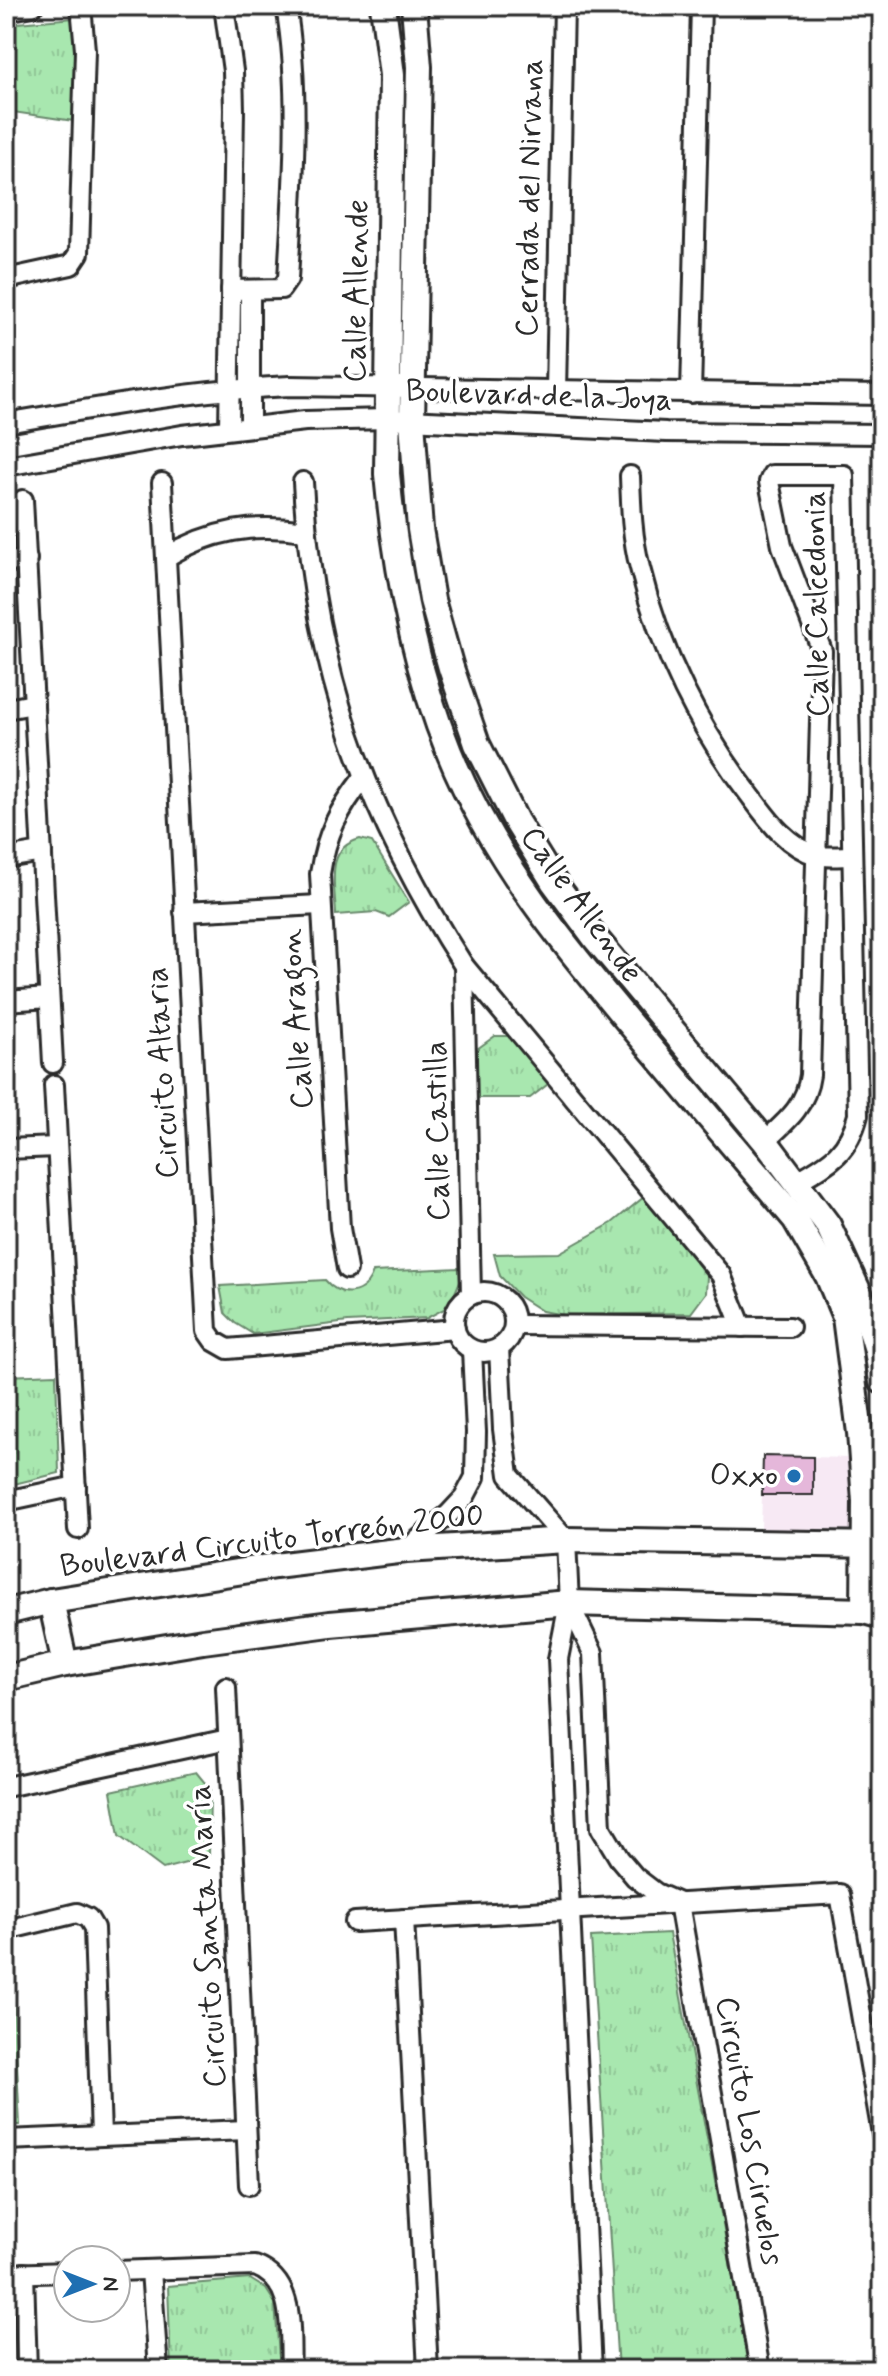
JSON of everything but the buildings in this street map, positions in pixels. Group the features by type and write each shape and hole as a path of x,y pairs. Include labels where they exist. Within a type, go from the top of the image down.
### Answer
{"street":[{"path":"6,11 33,6"},
{"path":"6,279 71,265 79,253 85,50 81,6"},
{"path":"224,6 233,71 241,290 250,387 250,426"},
{"path":"241,290 281,289 288,279 294,116 293,67 286,6"},
{"name":"Calle Allende","path":"383,6 392,75 387,474 393,540 421,671 449,752 490,835 538,911 795,1219 828,1276 845,1317 851,1357 874,1544 873,1613"},
{"name":"Calle Allende","path":"414,6 419,67 412,421 420,529 432,600 451,668 477,744 516,821 562,893 596,939 765,1141 828,1225 864,1309 877,1350 882,1381"},
{"name":"Cerrada del Nirvana","path":"556,391 564,6"},
{"path":"691,393 701,6"},
{"path":"229,428 241,290"},
{"name":"Boulevard de la Joya","path":"6,423 250,387 387,385 556,391 882,395"},
{"name":"Boulevard de la Joya","path":"6,466 229,428 305,421 387,419 666,432 882,434"},
{"name":"Calle Calcedonia","path":"765,1141 793,1116 808,1090 818,856 822,651 782,546 769,482 772,475 845,476 858,1115 854,1130 840,1154 796,1182"},
{"path":"630,476 632,519 640,567 663,643 692,706 732,772 772,824 800,848 818,856 852,856"},
{"path":"303,482 305,531 313,588 331,679 364,777 403,864 464,966 721,1275 742,1327"},
{"name":"Circuito Altaria","path":"162,483 207,1331 214,1341 228,1349 455,1329"},
{"path":"23,500 53,1063"},
{"path":"166,557 190,542 232,530 276,526 305,531"},
{"path":"6,563 27,559"},
{"path":"822,651 847,649"},
{"path":"6,709 34,704"},
{"name":"Calle Aragon","path":"347,1269 340,1228 320,874 324,846 341,805 364,777"},
{"path":"6,858 42,852"},
{"path":"184,912 320,905"},
{"name":"Calle Castilla","path":"464,966 471,1295"},
{"path":"6,1001 49,998"},
{"path":"54,1085 78,1529"},
{"path":"6,1149 57,1147"},
{"path":"492,1292 501,1297 513,1314 514,1325 509,1338 499,1348 481,1352 472,1350 458,1337 455,1329 457,1309 471,1295 492,1292"},
{"path":"514,1325 790,1327"},
{"path":"499,1348 509,1475 566,1540 569,1603 558,1659 592,2370"},
{"path":"406,1550 449,1514 464,1498 475,1477 476,1405 472,1350"},
{"path":"476,1405 502,1405"},
{"path":"475,1477 509,1475"},
{"path":"6,1501 76,1486"},
{"name":"Boulevard Circuito Torreón 2000","path":"6,1612 51,1601 275,1566 406,1550 566,1540 874,1544"},
{"path":"51,1601 65,1664"},
{"path":"569,1603 593,1653 601,1828 635,1877 656,1893 679,1903"},
{"path":"6,1678 65,1664 203,1641 330,1624 569,1603 873,1613"},
{"name":"Circuito Santa María","path":"226,1687 249,2185"},
{"name":"Circuito Santa María","path":"6,1787 228,1739"},
{"path":"566,1829 601,1828"},
{"path":"355,1922 840,1894 882,2134"},
{"name":"Circuito Los Ciruelos","path":"679,1903 760,2370"},
{"path":"6,1930 77,1913 88,1918 94,1928 101,2136"},
{"path":"404,1919 428,2370"},
{"path":"6,2140 246,2130"},
{"path":"132,2271 255,2266 267,2270 278,2280 288,2306 291,2370"},
{"path":"151,2270 158,2370"},
{"path":"27,2370 15,2274 52,2273"}],"shaded area":[{"path":"763,1456 851,1458 854,1534 761,1532"}],"green space":[{"path":"74,18 74,121 6,111 6,24"},
{"path":"360,839 372,842 409,902 389,917 376,912 336,915 336,859 341,850"},
{"path":"495,1036 514,1036 552,1081 530,1098 476,1098 477,1049"},
{"path":"644,1197 707,1276 706,1293 691,1313 564,1315 542,1311 520,1297 500,1276 494,1254 559,1253 612,1223"},
{"path":"459,1268 460,1281 452,1300 444,1309 427,1318 348,1322 253,1334 225,1313 220,1286 325,1280 338,1290 352,1292 364,1286 373,1272"},
{"path":"56,1374 59,1473 6,1486 6,1376"},
{"path":"196,1772 210,1789 209,1857 163,1869 119,1836 111,1791"},
{"path":"669,1933 750,2370 618,2370 591,1937"},
{"path":"11,1948 20,2125 6,2125 6,1949"},
{"path":"250,2279 266,2289 275,2303 280,2370 171,2370 168,2286"}],"place":[{"name":"Oxxo","path":"794,1476"}]}
